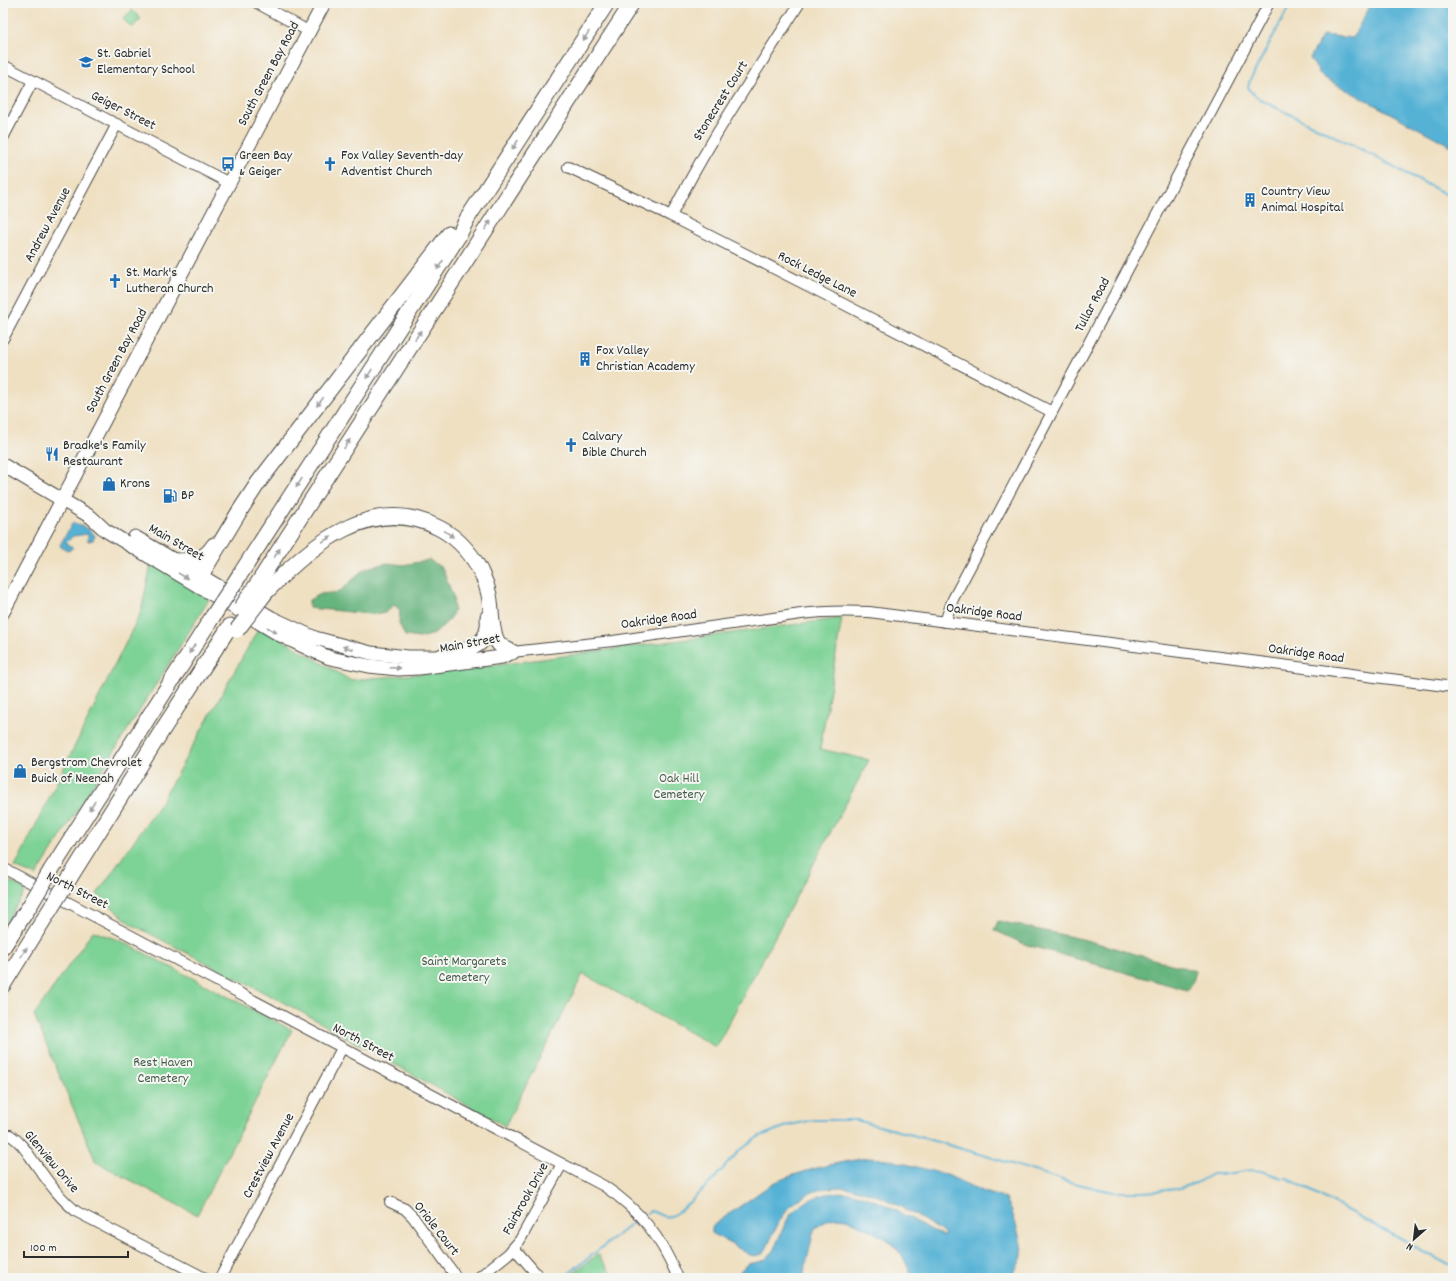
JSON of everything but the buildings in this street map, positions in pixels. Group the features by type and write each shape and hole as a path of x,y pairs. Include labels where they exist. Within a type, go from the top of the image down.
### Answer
{"highway":[{"path":"3,947 213,616 459,235 467,219 607,3"},
{"path":"3,986 163,729 261,589 632,3"},
{"path":"202,582 208,563 258,483 452,231 467,219"},
{"path":"175,561 195,560 208,553 248,490 258,483"},
{"path":"261,589 331,536 348,527 367,520 390,517 418,519 451,535 471,555 478,566 488,590 496,640 505,649 512,652"},
{"path":"442,656 473,648 485,637 488,622 484,591 485,585"}],"main road":[{"name":"South Green Bay Road","path":"3,612 324,3"},
{"name":"Main Street","path":"3,465 91,517 105,530 202,582 315,638 371,653 408,657 460,657 502,651 512,652"},
{"name":"Main Street","path":"91,517 109,522 175,561 202,582 295,643 318,653 343,661 398,669 419,668 502,657 512,652"}],"street":[{"path":"257,3 310,32"},
{"name":"Tullar Road","path":"946,622 953,599 1269,3"},
{"name":"Stonecrest Court","path":"671,216 687,184 715,135 799,4"},
{"name":"Geiger Street","path":"3,65 229,183"},
{"path":"3,138 33,81"},
{"name":"Andrew Avenue","path":"3,339 117,124"},
{"name":"Rock Ledge Lane","path":"568,167 671,216 882,323 1052,412"},
{"name":"Oakridge Road","path":"512,652 613,641 772,617 827,611 869,612 1453,687"},
{"name":"North Street","path":"3,868 604,1186 633,1208 654,1232 664,1248 678,1278"},
{"name":"Crestview Avenue","path":"220,1278 342,1048"},
{"name":"Glenview Drive","path":"3,1137 10,1135 19,1141 55,1191 77,1212 205,1278"},
{"name":"Fairbrook Drive","path":"478,1278 514,1248 524,1234 562,1164"},
{"name":"Oriole Court","path":"390,1202 405,1209 413,1216 457,1278"},
{"path":"514,1248 540,1278"}],"green space":[{"path":"132,10 141,19 132,28 123,19"},
{"path":"429,560 442,568 453,596 454,611 450,619 434,634 419,638 405,636 399,623 400,610 394,605 385,613 370,614 309,608 309,600 321,594 339,592 366,568 388,563 403,565"},
{"path":"153,563 210,598 36,876 15,867 141,612 150,569"},
{"name":"Oak Hill Cemetery","path":"842,618 820,749 869,760 716,1047 583,974 505,1126 294,1008 131,924 97,894 161,802 260,626 350,680 461,670"},
{"path":"3,878 26,890 3,927"},
{"path":"998,921 1082,939 1196,971 1193,982 1187,990 1024,944 994,930"},
{"name":"Rest Haven Cemetery","path":"93,931 121,941 292,1030 197,1215 96,1162 34,1015"},
{"path":"598,1254 614,1278 567,1278"}],"water":[{"path":"1372,3 1453,3 1453,147 1321,76 1310,58 1323,35 1352,38"},
{"path":"75,523 86,528 95,536 93,540 88,541 88,534 73,536 66,543 73,548 69,551 60,545 72,524"},
{"path":"867,1158 887,1159 947,1175 979,1190 1006,1199 1017,1227 1022,1251 1020,1262 1010,1278 913,1278 902,1255 887,1239 847,1219 836,1218 828,1220 815,1228 803,1278 735,1278 747,1264 765,1260 771,1254 788,1218 792,1213 799,1207 815,1198 833,1193 842,1192 860,1195 891,1208 943,1236 945,1235 908,1211 889,1201 869,1193 849,1188 829,1188 810,1193 791,1206 779,1222 765,1252 756,1256 750,1255 712,1233 712,1227 715,1224 773,1183 796,1174 843,1162"}],"waterway":[{"path":"1291,3 1250,80 1248,87 1250,90 1266,102 1357,147 1453,198"},
{"path":"647,1213 651,1211 668,1218 681,1210 712,1181 738,1152 758,1137 790,1125 813,1120 856,1120 980,1154 1069,1182 1113,1192 1145,1192 1176,1189 1196,1183 1212,1174 1225,1174 1251,1170 1261,1171 1282,1178 1287,1178 1447,1264 1453,1264"},
{"path":"563,1278 638,1219"}],"place":[{"name":"St. Gabriel Elementary School","path":"86,62"},
{"name":"Green Bay & Geiger","path":"228,164"},
{"name":"Fox Valley Seventh-day Adventist Church","path":"330,164"},
{"name":"Country View Animal Hospital","path":"1250,200"},
{"name":"St. Mark's Lutheran Church","path":"115,281"},
{"name":"Fox Valley Christian Academy","path":"585,359"},
{"name":"Calvary Bible Church","path":"571,445"},
{"name":"Bradke's Family Restaurant","path":"52,454"},
{"name":"Krons","path":"109,484"},
{"name":"BP","path":"170,496"},
{"name":"Bergstrom Chevrolet Buick of Neenah","path":"20,771"}],"park label":[{"name":"Saint Margarets Cemetery","path":"464,970"}]}
